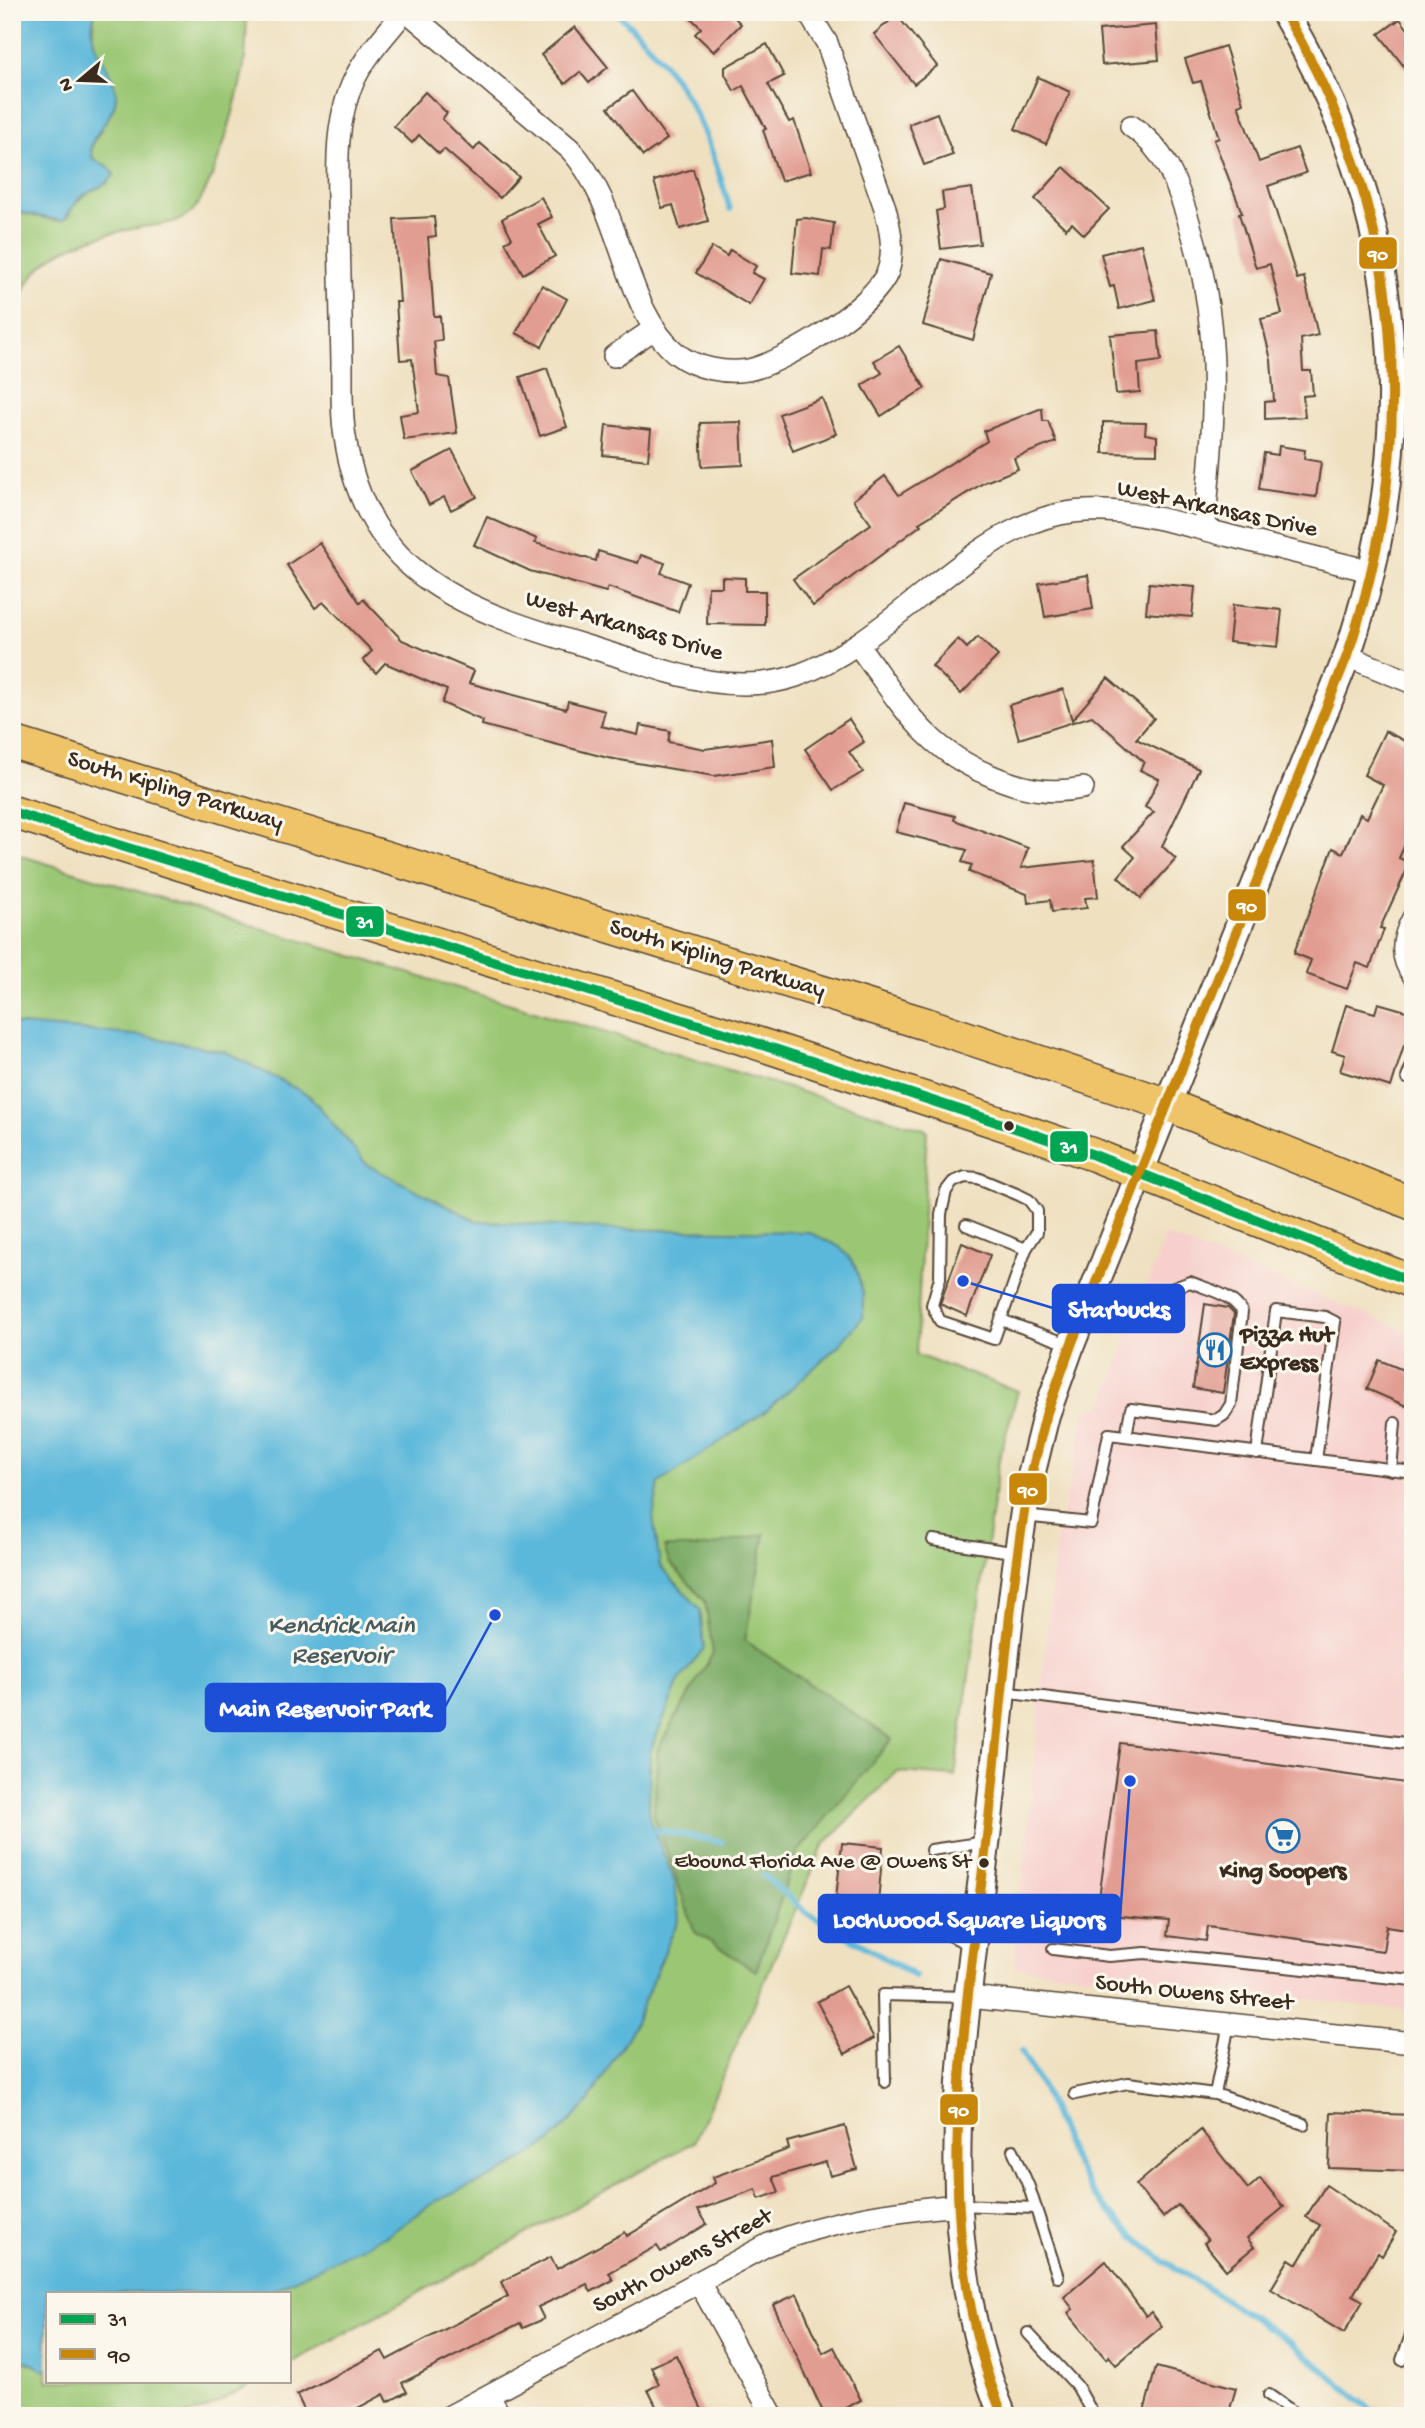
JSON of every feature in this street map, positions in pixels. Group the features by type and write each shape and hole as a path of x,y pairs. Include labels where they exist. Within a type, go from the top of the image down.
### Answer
{"main road":[{"name":"South Kipling Parkway","path":"12,742 926,1024 1167,1104 1413,1204"},
{"path":"12,812 753,1042 1027,1132 1139,1172 1413,1282"}],"street":[{"path":"406,12 570,149 589,171 615,226 654,329 680,356 719,370 750,370 779,358 844,319 868,300 887,272 892,244 886,208 827,43 808,12"},
{"name":"West Arkansas Drive","path":"406,12 354,80 344,110 338,152 345,436 357,484 383,535 422,577 472,607 684,677 727,684 788,678 818,667 858,645 979,554 1037,521 1061,514 1105,512 1139,515 1374,572"},
{"path":"1003,2416 987,2368 968,2288 958,2205 958,2101 1023,1516 1046,1415 1070,1345 1347,656 1374,572 1387,487 1391,431 1391,351 1384,279 1371,217 1352,156 1327,95 1288,14"},
{"path":"1131,126 1154,145 1170,170 1204,278 1215,361 1204,529"},
{"path":"614,356 654,329"},
{"path":"858,645 936,746 968,767 1031,790 1059,792 1083,788"},
{"path":"1347,656 1413,683"},
{"path":"1413,918 1406,933 1402,953 1413,975"},
{"name":"South Owens Street","path":"969,1997 1413,2043"},
{"name":"South Owens Street","path":"450,2416 769,2244 816,2226 865,2215 958,2205"},
{"path":"699,2281 773,2416"},
{"path":"489,2396 500,2416"}],"lane":[{"path":"1407,1078 1413,1062"},
{"path":"965,1177 978,1178 1029,1200 1037,1211 1037,1232 1026,1249 994,1339 940,1321 932,1305 940,1278 942,1214 946,1191 953,1182 965,1177"},
{"path":"966,1226 1026,1249"},
{"path":"1126,1436 1131,1409 1216,1420 1224,1415 1231,1404 1242,1312 1237,1303 1228,1297 1190,1282 1174,1288"},
{"path":"1257,1453 1276,1311 1325,1317 1335,1322 1315,1460"},
{"path":"1001,1320 1070,1345"},
{"path":"1391,1469 1395,1423"},
{"path":"1023,1516 1091,1523 1109,1434 1413,1472"},
{"path":"933,1541 1018,1553"},
{"path":"1003,1692 1413,1744"},
{"path":"931,1850 986,1842"},
{"path":"929,1925 974,1948"},
{"path":"1053,1949 1109,1956 1145,1953 1413,1980"},
{"path":"885,2082 883,1996 969,1997"},
{"path":"1215,2094 1228,2024"},
{"path":"1075,2094 1128,2083 1215,2094 1304,2124"},
{"path":"1013,2150 1036,2208 1058,2277"},
{"path":"958,2205 1036,2208"},
{"path":"1402,2360 1413,2330"},
{"path":"1028,2333 1077,2386 1094,2416"},
{"path":"1269,2395 1300,2416"}],"shaded area":[{"path":"1165,1235 1413,1333 1413,2011 1014,1967 1056,1544 1086,1409 1102,1406"}],"green space":[{"path":"95,12 247,12 246,49 235,104 215,170 197,205 188,215 160,225 97,237 58,254 42,266 29,281 19,301 12,325 12,211 57,221 68,217 84,196 107,183 109,167 93,159 92,151 94,140 101,130 92,36"},
{"name":"Kendrick Main Reservoir","path":"12,853 927,1130 916,1355 1018,1391 999,1459 955,1776 897,1772 824,1844 694,2142 290,2363 290,2292 46,2292 46,2382 256,2382 207,2409 184,2416 12,2416"},
{"path":"765,1534 745,1641 892,1739 797,1853 756,1971 695,1932 654,1815 658,1748 713,1653 705,1601 669,1562 664,1547 707,1547"}],"water":[{"path":"12,12 95,12 93,36 114,83 116,94 113,108 91,147 93,159 109,167 114,175 107,183 80,197 63,221 12,211"},
{"name":"Kendrick Main Reservoir","path":"12,1024 145,1036 226,1052 310,1096 367,1165 477,1221 605,1229 808,1232 840,1247 855,1265 863,1293 863,1317 839,1345 766,1411 659,1483 653,1516 660,1566 700,1609 704,1648 679,1681 650,1751 649,1817 675,1883 679,1918 634,2025 587,2104 549,2143 497,2175 436,2201 391,2233 268,2292 46,2292 46,2371 12,2355"}],"building":[{"path":"685,12 729,12 741,24 714,52 695,34 701,28"},
{"path":"897,15 937,66 914,84 874,34"},
{"path":"1400,19 1413,36 1413,78 1379,34"},
{"path":"1156,25 1159,60 1102,65 1099,30"},
{"path":"575,27 608,67 589,83 580,72 565,84 541,55"},
{"path":"767,44 784,76 768,84 789,122 794,120 811,172 781,181 763,130 766,129 743,86 734,91 725,74 725,67"},
{"path":"1225,46 1243,103 1238,105 1259,162 1297,148 1306,173 1268,186 1297,279 1304,277 1318,335 1301,339 1303,371 1311,371 1313,395 1303,396 1305,417 1265,419 1265,402 1274,401 1271,360 1261,319 1282,314 1270,264 1256,268 1239,214 1242,213 1214,140 1219,138 1201,81 1193,83 1185,59"},
{"path":"1038,77 1070,92 1046,144 1015,129"},
{"path":"632,91 667,139 643,156 608,108"},
{"path":"425,92 447,113 442,119 474,150 480,143 519,177 500,198 444,149 439,154 419,135 412,143 394,126"},
{"path":"937,113 953,155 924,165 909,124"},
{"path":"1064,167 1109,209 1084,235 1072,223 1066,229 1035,199"},
{"path":"693,169 708,221 680,229 673,205 662,208 654,181"},
{"path":"972,188 980,244 941,249 936,211 944,209 942,192"},
{"path":"541,197 552,217 538,224 555,256 523,274 505,242 512,238 502,219"},
{"path":"434,217 436,236 428,237 434,316 440,316 442,340 434,341 437,376 449,378 457,433 404,440 400,415 419,412 412,359 400,360 396,302 400,302 394,219"},
{"path":"797,219 834,223 831,250 823,249 820,276 792,273"},
{"path":"1141,244 1155,300 1119,309 1114,286 1110,287 1101,254"},
{"path":"712,247 727,256 730,250 756,266 752,273 764,279 749,305 696,273"},
{"path":"941,259 991,273 973,340 923,325"},
{"path":"542,285 567,299 542,347 516,333"},
{"path":"1158,331 1161,361 1138,364 1140,392 1116,394 1110,335"},
{"path":"899,346 925,388 881,416 862,385 882,373 874,361"},
{"path":"547,368 567,427 540,436 520,377"},
{"path":"822,398 836,434 793,451 779,414"},
{"path":"1042,408 1043,421 1048,421 1056,442 1014,458 1018,469 985,482 919,523 921,525 813,606 793,579 871,524 853,500 885,476 899,495 987,441 984,431"},
{"path":"741,422 743,465 702,467 700,423"},
{"path":"1103,422 1146,423 1145,434 1157,436 1157,454 1103,453"},
{"path":"606,425 651,430 648,460 603,455"},
{"path":"1279,446 1305,450 1304,459 1321,462 1316,497 1259,489 1264,453 1278,455"},
{"path":"452,450 477,497 451,510 444,497 429,505 412,471"},
{"path":"487,517 537,539 535,543 596,561 598,551 638,563 641,555 665,563 661,573 688,583 678,612 608,587 606,592 530,571 474,545"},
{"path":"320,543 360,603 363,599 402,640 474,671 469,683 566,709 568,701 605,711 601,726 638,735 640,725 670,731 668,742 705,749 772,739 775,767 714,776 608,758 482,725 483,721 442,703 447,690 385,663 376,673 363,660 372,651 324,602 315,608 287,565"},
{"path":"1088,575 1093,609 1045,617 1039,583"},
{"path":"722,577 745,578 745,591 765,591 765,625 707,624 708,587 722,587"},
{"path":"1149,583 1195,587 1192,617 1146,613"},
{"path":"1233,605 1282,610 1278,647 1229,642"},
{"path":"978,637 998,656 961,694 932,666 958,639 967,648"},
{"path":"1108,678 1154,718 1136,739 1199,769 1162,846 1176,859 1141,898 1118,877 1135,857 1123,846 1154,812 1145,807 1159,779 1140,770 1144,762 1092,716 1019,739 1009,705 1063,689 1072,720"},
{"path":"849,719 864,742 849,752 863,772 833,790 805,749"},
{"path":"1385,731 1413,745 1413,826 1399,858 1410,863 1380,928 1384,929 1370,968 1357,963 1347,989 1306,974 1311,960 1294,953 1333,848 1343,853 1360,814 1367,818 1383,785 1364,775"},
{"path":"904,803 955,816 954,820 1028,848 1021,868 1094,860 1098,897 1085,898 1087,908 1052,912 1050,900 1028,903 1027,894 969,872 972,865 962,862 967,850 896,832"},
{"path":"1378,1003 1413,1013 1413,1029 1408,1046 1404,1045 1391,1087 1340,1071 1345,1055 1332,1051 1346,1005 1375,1013"},
{"path":"962,1243 990,1255 967,1316 940,1304"},
{"path":"1205,1304 1228,1308 1234,1314 1223,1393 1193,1388"},
{"path":"1379,1360 1413,1374 1413,1409 1367,1389"},
{"path":"1120,1743 1413,1784 1413,1930 1387,1926 1383,1951 1208,1926 1206,1941 1167,1936 1169,1920 1097,1914"},
{"path":"842,1843 883,1847 878,1903 836,1898"},
{"path":"845,1986 874,2038 845,2054 817,2002"},
{"path":"1331,2112 1413,2115 1413,2171 1329,2168"},
{"path":"845,2126 857,2169 830,2176 826,2162 773,2177 779,2192 759,2199 756,2189 698,2210 707,2224 661,2252 657,2246 609,2273 613,2280 591,2292 587,2284 538,2307 544,2319 523,2328 520,2323 402,2383 407,2392 388,2402 384,2394 343,2416 307,2416 297,2395 382,2351 387,2360 508,2296 501,2282 551,2257 557,2269 625,2232 627,2236 715,2183 713,2177 789,2149 787,2142"},
{"path":"1201,2130 1248,2189 1260,2178 1284,2207 1247,2238 1254,2247 1226,2270 1204,2243 1208,2240 1178,2205 1163,2217 1136,2185"},
{"path":"1326,2185 1396,2232 1382,2256 1378,2253 1353,2295 1363,2301 1344,2333 1271,2289 1289,2259 1297,2264 1320,2225 1306,2217"},
{"path":"1106,2261 1146,2316 1151,2312 1162,2326 1116,2365 1109,2356 1106,2359 1068,2313 1073,2309 1064,2297"},
{"path":"797,2294 823,2353 834,2347 861,2400 831,2416 825,2416 773,2305"},
{"path":"676,2355 705,2416 661,2416 648,2390 659,2384 651,2367"},
{"path":"1156,2367 1236,2388 1228,2416 1143,2416"}],"waterway":[{"path":"616,12 640,35 676,79 701,125 730,209"},
{"path":"655,1830 722,1842"},
{"path":"763,1875 806,1912 915,1976"},
{"path":"1021,2051 1043,2089 1073,2160 1094,2195 1124,2228 1160,2258 1292,2343 1378,2416"}],"transit line":[{"name":"90","path":"1003,2416 979,2344 964,2270 958,2195 958,2120 963,2044 1010,1612 1028,1488 1046,1415 1071,1345 1347,656 1371,573 1386,491 1392,408 1389,327 1377,246 1355,167 1325,89 1284,12"},
{"name":"31","path":"12,812 741,1038 1027,1132 1094,1155 1413,1282"}],"place":[{"name":"Starbucks","path":"963,1281"},
{"name":"Pizza Hut Express","path":"1215,1350"},
{"name":"Main Reservoir Park","path":"495,1615"},
{"name":"Lochwood Square Liquors","path":"1130,1781"},
{"name":"King Soopers","path":"1283,1836"},
{"name":"Ebound Florida Ave @ Owens St","path":"984,1863"}]}
